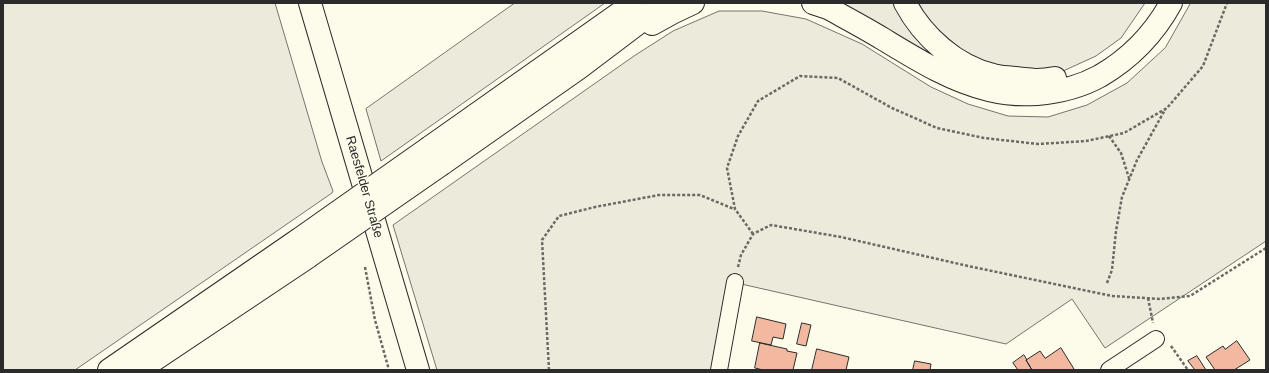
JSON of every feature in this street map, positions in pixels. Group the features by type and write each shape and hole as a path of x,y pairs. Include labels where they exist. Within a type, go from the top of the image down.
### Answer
{"main road":[{"name":"Raesfelder Straße","path":"310,3 418,370"},
{"path":"139,370 303,248 436,155 634,3"},
{"path":"579,68 665,3"},
{"path":"436,155 579,68 672,13 693,3"},
{"path":"813,3 828,8 946,74 966,83 989,90 1018,95 1057,92 1092,81 1112,69 1139,47 1164,15 1171,3"},
{"path":"905,3 912,16 936,44 968,66 994,76 1040,81 1068,76 1092,66 1112,53 1139,29 1157,3"},
{"path":"109,370 303,248"}],"street":[{"path":"719,370 735,282"},
{"path":"1109,370 1156,339"}],"path":[{"path":"1107,283 1112,270 1122,197 1137,160 1167,108 1203,66 1227,3"},
{"path":"753,234 734,209 727,168 738,136 758,101 800,76 838,78 892,108 937,128 984,138 1038,144 1086,141 1124,133 1167,108"},
{"path":"1108,136 1120,153 1129,179"},
{"path":"549,370 542,240 559,216 595,207 659,195 700,195 734,209"},
{"path":"735,282 741,255 753,234 771,225 841,237 968,266 1112,296 1160,299 1190,296 1266,248"},
{"path":"1148,298 1156,339 1172,346 1188,370"}],"shaded area":[{"path":"3,3 275,3 322,162 333,191 332,193 75,370 3,370"},
{"path":"515,3 605,3 381,161 366,109"},
{"path":"837,3 894,3 895,7 948,67"},
{"path":"919,3 1145,3 1121,38 1096,56 1061,72 994,68 969,56 929,22"},
{"path":"1191,3 1266,3 1266,241 1105,348 1072,299 1006,344 728,281 712,370 437,370 393,225 634,56 673,31 719,11 762,11 806,19 862,44 931,87 968,104 1008,116 1048,117 1087,105 1127,83 1165,48"}],"building":[{"path":"757,317 786,324 783,339 773,337 771,345 752,341"},
{"path":"802,323 811,325 806,346 797,344"},
{"path":"1237,341 1250,360 1234,370 1215,370 1206,357 1223,346 1225,349"},
{"path":"760,343 787,349 787,351 797,353 793,370 763,370 755,368"},
{"path":"1061,348 1074,369 1032,370 1026,360 1040,351 1045,358"},
{"path":"817,349 849,357 846,370 812,370"},
{"path":"1024,355 1032,370 1018,370 1013,363"},
{"path":"1197,356 1206,370 1195,370 1188,361"},
{"path":"915,361 931,364 930,370 913,370"}]}
